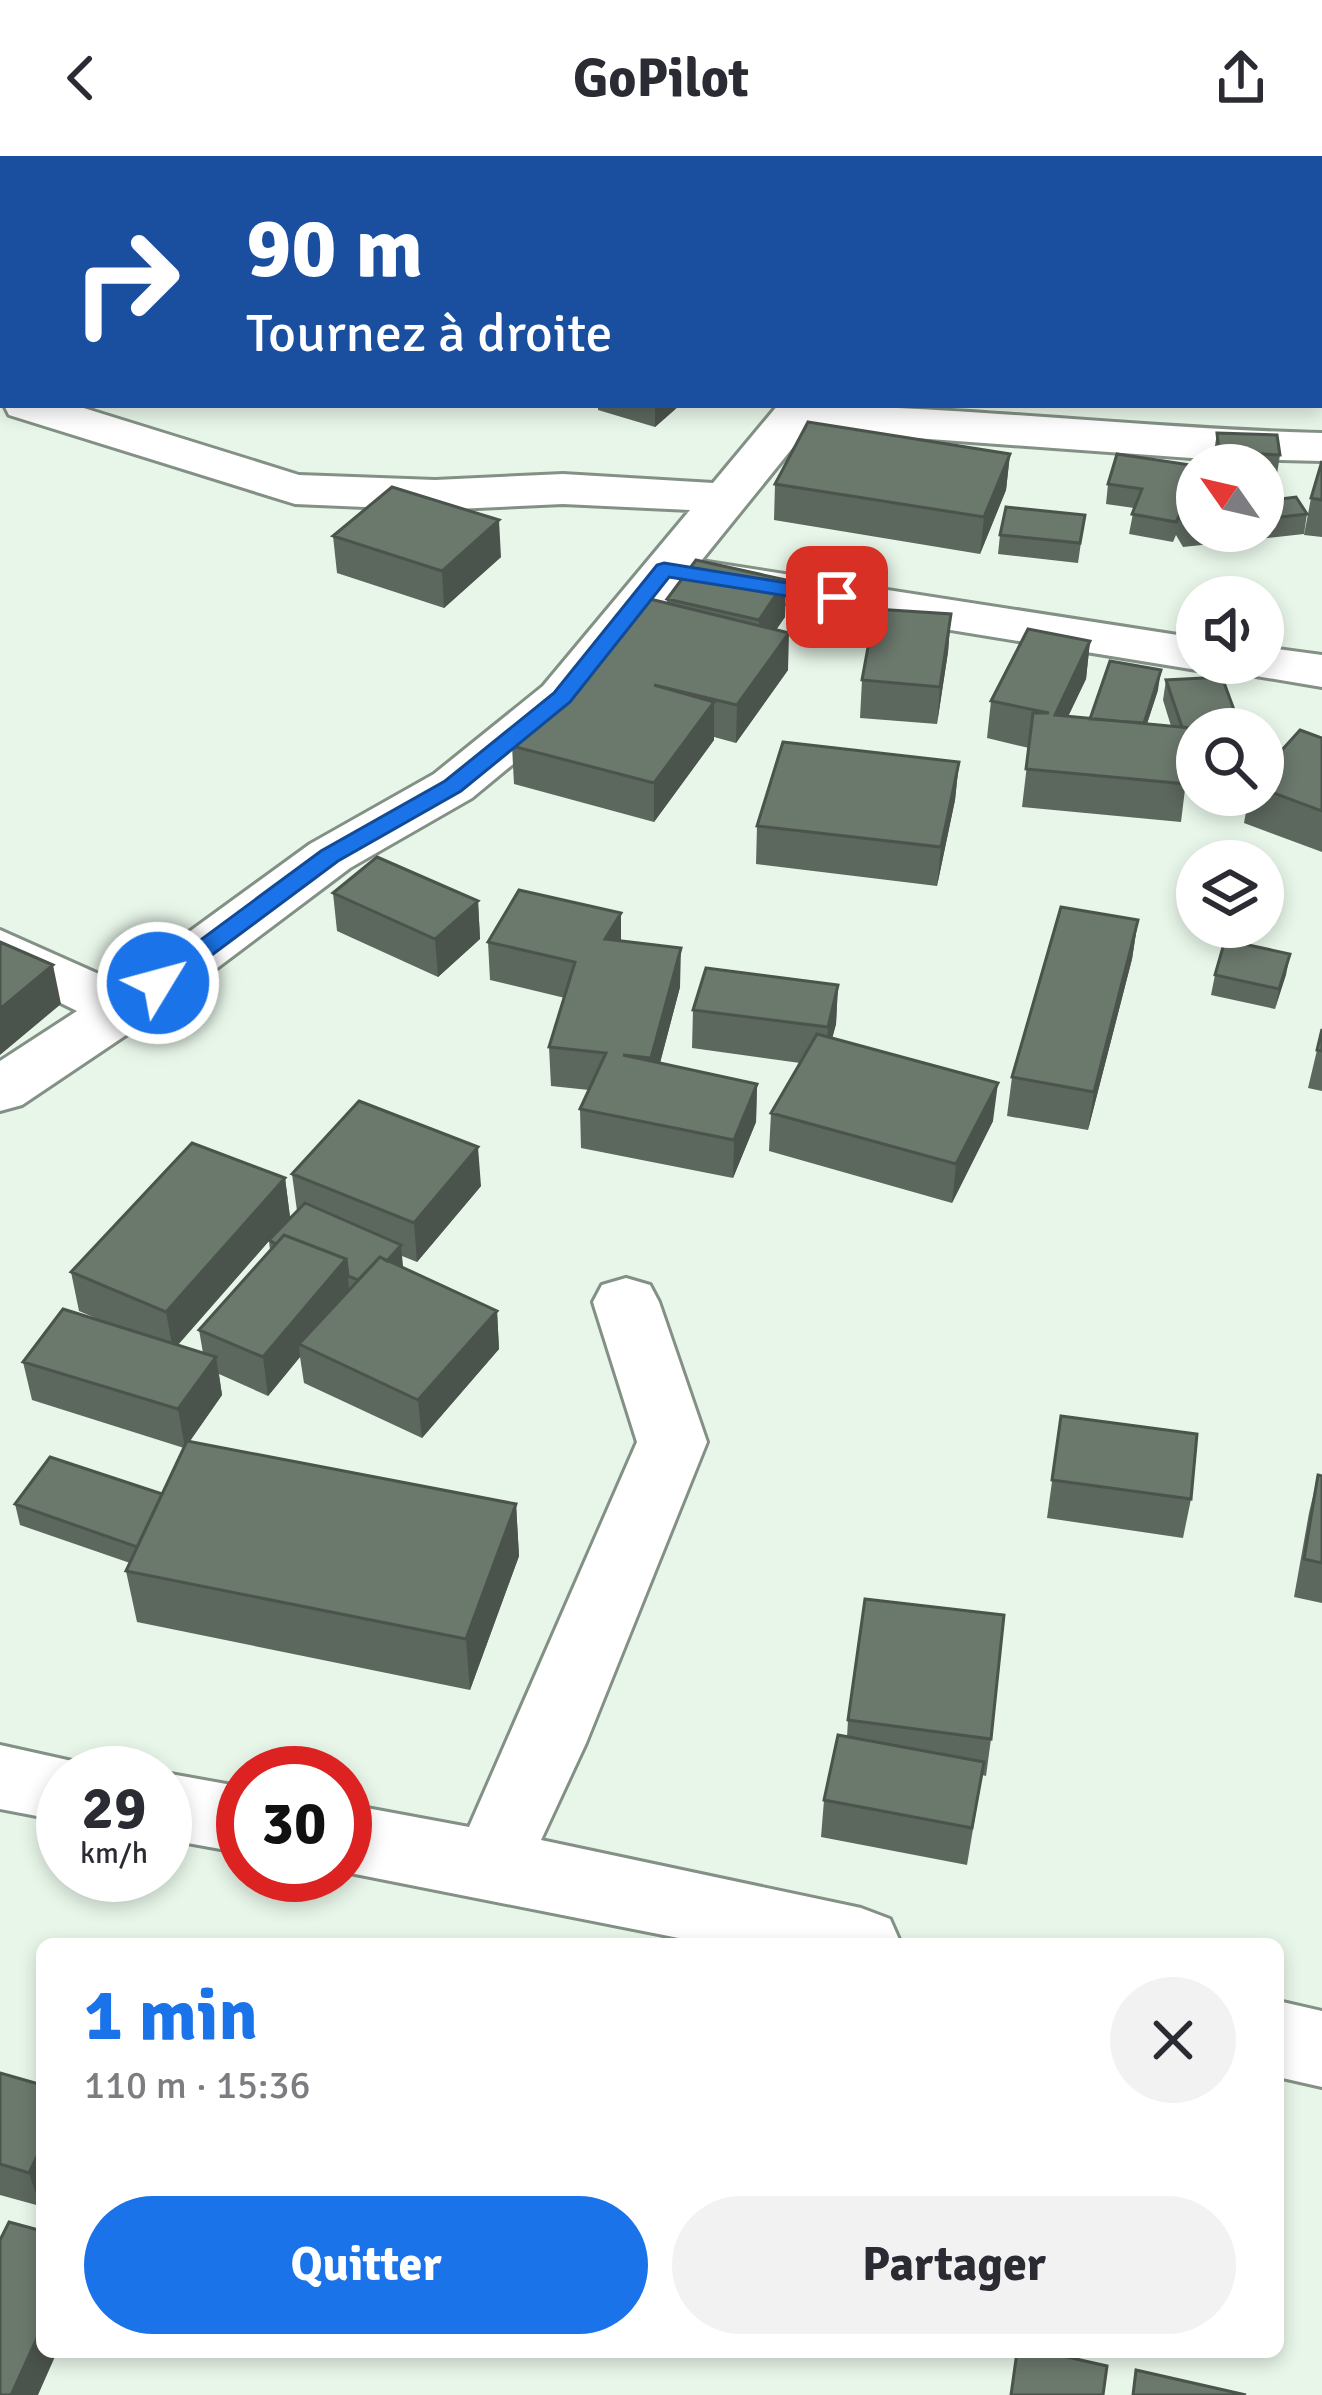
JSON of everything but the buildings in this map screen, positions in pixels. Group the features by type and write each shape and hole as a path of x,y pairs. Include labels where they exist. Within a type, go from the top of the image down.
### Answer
{"street":[{"path":"36,408 295,489 435,495 563,489 729,499"},
{"path":"0,1090 123,1009 329,856 453,786 562,697 801,410 1201,424 1322,447"},
{"path":"664,570 1176,651"},
{"path":"1284,666 1322,671"},
{"path":"0,949 123,1009"},
{"path":"490,1864 548,1743 672,1442 626,1303"},
{"path":"0,1777 36,1783"},
{"path":"372,1843 833,1938"},
{"path":"1284,2040 1322,2049"}],"route":[{"path":"158,983 329,856 453,786 562,697 664,570 837,597"}]}
